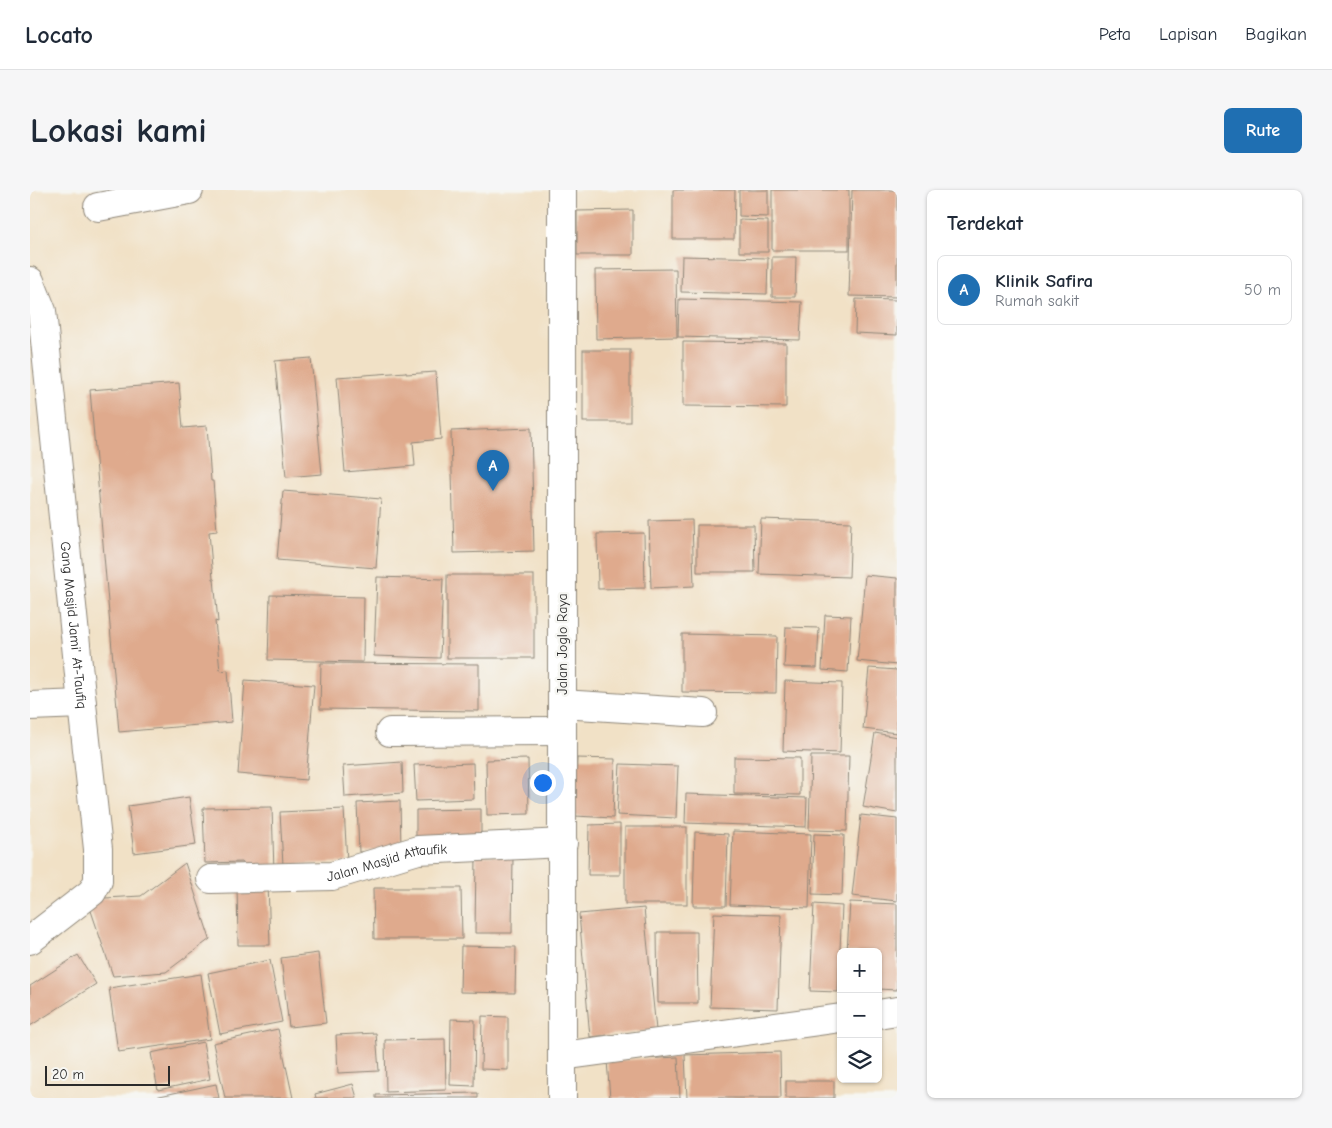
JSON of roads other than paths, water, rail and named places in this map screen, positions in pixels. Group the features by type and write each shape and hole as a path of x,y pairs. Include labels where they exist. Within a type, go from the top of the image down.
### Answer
{"main road":[{"path":"98,207 189,190"},
{"name":"Jalan Joglo Raya","path":"562,190 562,1098"},
{"name":"Gang Masjid Jami' At-Taufiq","path":"30,281 42,311 98,849 98,881 92,892 30,940"},
{"path":"30,706 82,704"},
{"path":"562,704 703,713"},
{"path":"390,732 562,731"},
{"name":"Jalan Masjid Attaufik","path":"211,879 332,876 418,850 563,843"},
{"path":"882,1013 897,1011"},
{"path":"562,1056 837,1019"}],"place":[{"name":"Klinik Safira","path":"493,491"}]}
